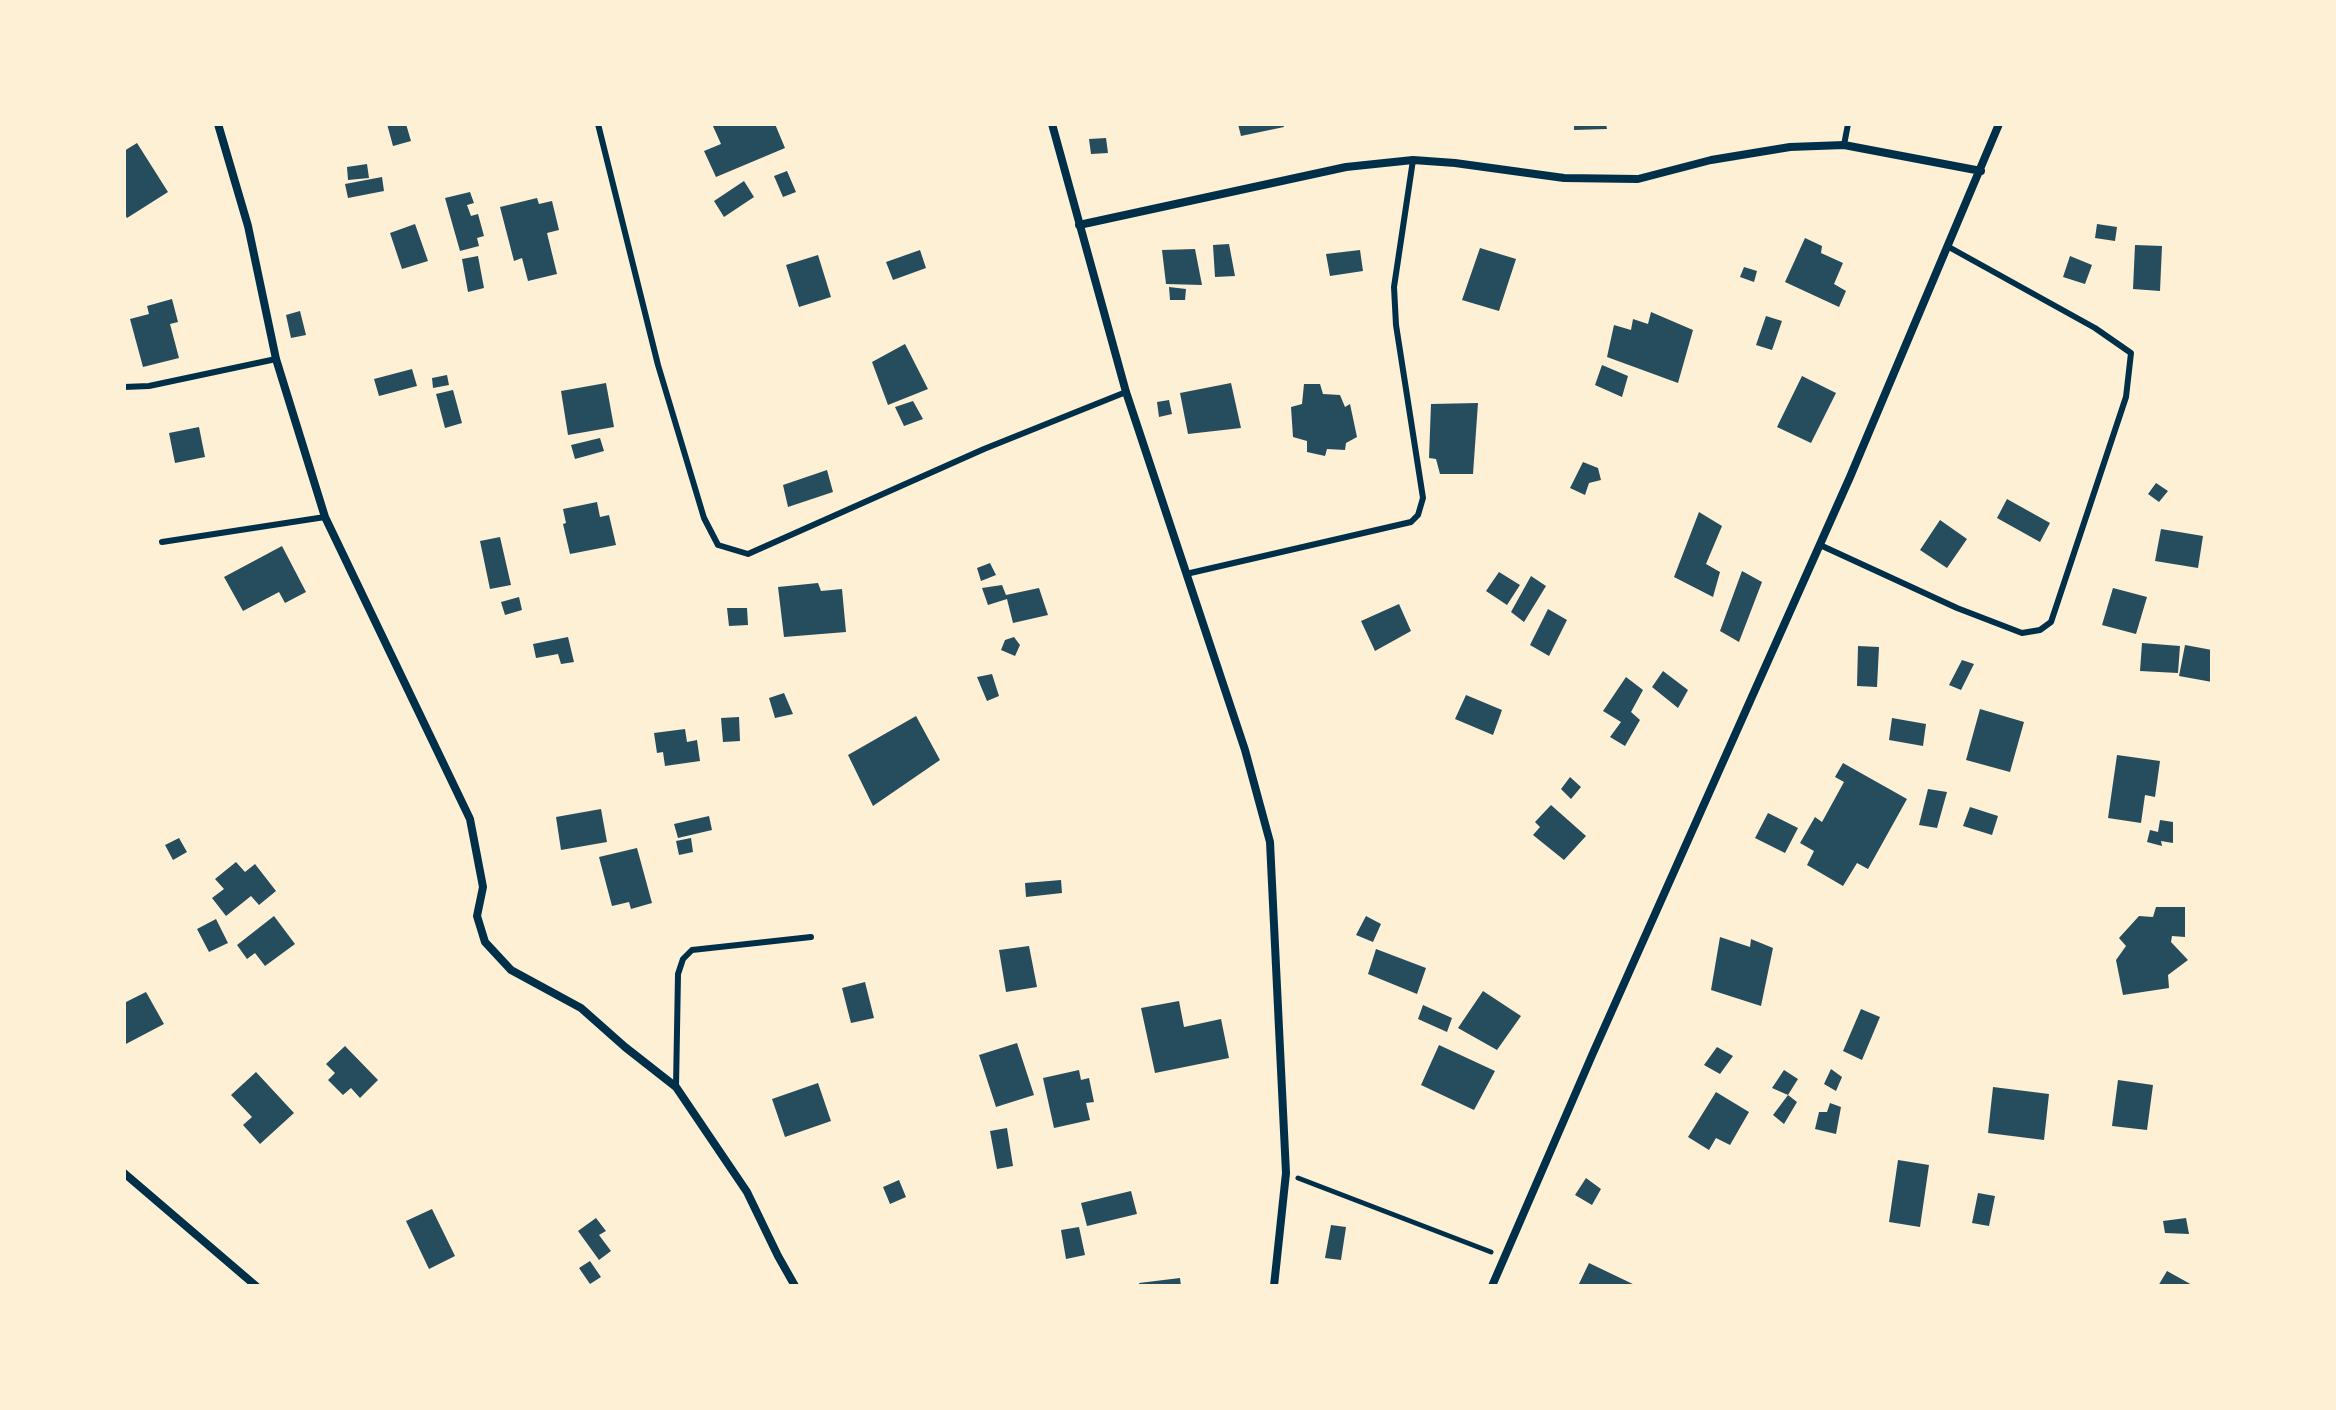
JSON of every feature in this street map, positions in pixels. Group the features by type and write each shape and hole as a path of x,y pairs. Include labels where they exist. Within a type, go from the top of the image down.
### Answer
{"street":[{"path":"218,124 248,226 276,359 325,517 470,819 483,887 477,916 485,942 511,970 581,1008 676,1087 747,1192 795,1286"},
{"path":"1052,124 1126,392 1245,750 1270,842 1286,1173 1274,1286"},
{"path":"1492,1286 1820,545 1999,124"},
{"path":"1079,225 1346,167 1413,160 1564,178 1638,179 1711,160 1790,147 1844,145 1981,171"},
{"path":"124,1173 256,1286"}],"lane":[{"path":"598,124 658,365 704,518 718,545 748,554 903,483 1126,392"},
{"path":"1844,145 1848,124"},
{"path":"1186,574 1411,522 1418,515 1423,498 1396,325 1394,287 1413,160"},
{"path":"1820,545 1957,608 2022,633 2040,630 2051,622 2113,441 2126,397 2131,353 2095,328 1947,246"},
{"path":"124,387 149,386 276,359"},
{"path":"162,542 325,517"},
{"path":"676,1087 678,974 683,959 692,950 811,937"}],"path":[{"path":"1286,1173 1504,1257"}],"building":[{"path":"387,124 406,124 411,141 393,146"},
{"path":"712,124 775,124 785,148 716,177 704,151 721,144"},
{"path":"1238,124 1283,124 1284,127 1241,136"},
{"path":"1574,124 1606,124 1607,129 1574,130"},
{"path":"1106,138 1108,153 1091,154 1089,139"},
{"path":"137,143 168,192 127,218 124,213 124,151"},
{"path":"367,164 369,178 348,180 347,167"},
{"path":"787,171 796,192 783,197 774,176"},
{"path":"382,177 384,191 348,198 345,184"},
{"path":"744,181 754,197 724,217 714,201"},
{"path":"470,192 474,203 467,205 471,216 478,214 484,236 477,238 479,246 460,251 445,198"},
{"path":"537,198 539,204 552,201 559,230 547,233 557,274 528,281 522,258 514,261 500,207"},
{"path":"415,224 428,261 402,269 390,233"},
{"path":"2097,224 2117,227 2115,241 2095,238"},
{"path":"1805,238 1822,246 1821,253 1843,263 1834,284 1846,291 1839,307 1785,282"},
{"path":"1229,244 1235,276 1215,277 1213,245"},
{"path":"2135,245 2162,246 2160,291 2133,289"},
{"path":"1480,248 1516,259 1499,311 1462,300"},
{"path":"1195,249 1202,285 1166,284 1162,250"},
{"path":"920,250 926,268 893,280 886,262"},
{"path":"1360,250 1363,271 1330,276 1326,254"},
{"path":"818,255 831,297 799,307 786,265"},
{"path":"478,256 484,288 468,292 462,259"},
{"path":"2070,256 2092,265 2085,284 2063,277"},
{"path":"1744,267 1757,271 1754,282 1740,277"},
{"path":"1169,287 1186,289 1185,300 1170,300"},
{"path":"172,299 178,322 170,324 179,358 143,367 130,319 149,314 147,306"},
{"path":"300,311 306,335 291,338 286,315"},
{"path":"1651,312 1693,330 1678,383 1607,357 1614,325 1631,330 1633,319 1648,324"},
{"path":"1766,316 1782,321 1772,350 1756,345"},
{"path":"905,344 928,389 888,405 872,362"},
{"path":"1602,365 1628,376 1622,397 1595,385"},
{"path":"412,369 417,386 379,396 374,379"},
{"path":"447,375 449,385 433,388 432,378"},
{"path":"1802,376 1836,393 1811,443 1777,427"},
{"path":"606,383 614,427 568,435 561,391"},
{"path":"1231,383 1241,428 1188,434 1180,393"},
{"path":"1304,384 1320,384 1323,394 1340,395 1345,407 1350,404 1357,437 1346,443 1345,450 1327,449 1325,456 1307,452 1307,441 1293,437 1291,407 1302,404"},
{"path":"453,390 462,423 445,428 436,394"},
{"path":"1169,400 1172,414 1159,417 1157,402"},
{"path":"913,401 923,419 904,426 895,407"},
{"path":"1478,403 1473,474 1440,474 1436,459 1429,458 1431,404"},
{"path":"199,427 205,457 175,463 169,433"},
{"path":"600,438 604,451 575,459 571,445"},
{"path":"1583,462 1598,468 1601,480 1589,483 1585,495 1570,488"},
{"path":"827,470 833,492 788,507 783,485"},
{"path":"2156,483 2168,491 2159,502 2148,494"},
{"path":"2007,499 2050,523 2040,542 1997,518"},
{"path":"597,502 600,517 609,515 616,545 570,554 563,509"},
{"path":"1699,512 1722,526 1706,564 1720,572 1713,597 1674,577"},
{"path":"1940,520 1967,539 1947,568 1920,550"},
{"path":"2161,529 2203,536 2198,568 2155,561"},
{"path":"500,537 511,585 490,589 480,541"},
{"path":"282,546 306,592 285,603 279,592 243,611 224,577"},
{"path":"990,563 996,575 981,581 977,568"},
{"path":"1742,571 1762,582 1739,642 1720,631"},
{"path":"1499,572 1520,585 1507,605 1486,591"},
{"path":"1531,576 1546,586 1524,622 1511,612"},
{"path":"818,583 821,591 842,589 846,632 784,637 778,587"},
{"path":"1002,585 1006,595 1039,588 1048,615 1013,623 1007,599 988,605 982,588"},
{"path":"2113,588 2147,597 2136,634 2102,625"},
{"path":"519,597 522,610 505,615 501,602"},
{"path":"1399,604 1411,631 1375,651 1361,621"},
{"path":"727,608 747,608 748,625 729,626"},
{"path":"1548,609 1567,620 1549,656 1530,645"},
{"path":"568,637 574,662 561,664 558,654 536,658 533,644"},
{"path":"1014,637 1020,645 1015,656 1001,650 1005,640"},
{"path":"2142,643 2180,646 2178,673 2140,671"},
{"path":"2185,645 2212,650 2212,682 2179,676"},
{"path":"1858,646 1879,647 1877,687 1857,686"},
{"path":"1962,660 1974,664 1961,690 1949,685"},
{"path":"1663,671 1688,690 1678,708 1652,687"},
{"path":"992,674 999,696 987,701 977,677"},
{"path":"1626,677 1643,690 1631,712 1640,720 1625,746 1610,737 1621,722 1603,711"},
{"path":"784,693 793,714 775,718 769,698"},
{"path":"1466,695 1502,710 1493,735 1455,719"},
{"path":"1980,709 2024,722 2010,772 1966,760"},
{"path":"916,716 940,760 873,806 848,755"},
{"path":"739,717 740,741 723,742 721,718"},
{"path":"1892,718 1926,724 1923,746 1889,740"},
{"path":"685,729 687,742 697,740 700,761 665,766 663,752 657,753 654,733"},
{"path":"2117,755 2160,761 2155,797 2145,795 2141,823 2108,818"},
{"path":"1843,763 1907,799 1868,869 1857,863 1843,886 1807,865 1814,851 1800,843 1815,817 1822,822 1844,782 1835,777"},
{"path":"1570,777 1581,787 1571,799 1561,789"},
{"path":"1928,789 1947,792 1937,828 1919,825"},
{"path":"1551,805 1586,836 1564,860 1533,835 1540,827 1535,822"},
{"path":"1970,807 1998,816 1992,835 1963,826"},
{"path":"601,809 607,842 561,850 556,817"},
{"path":"1768,813 1798,828 1785,853 1755,838"},
{"path":"709,816 712,830 678,838 674,824"},
{"path":"2160,820 2173,822 2173,843 2161,841 2162,846 2147,842 2150,830 2158,832"},
{"path":"179,838 187,852 173,860 165,845"},
{"path":"691,838 693,852 679,855 676,841"},
{"path":"637,848 652,903 631,909 629,902 612,906 599,857"},
{"path":"236,862 245,872 255,864 276,891 259,905 251,896 226,916 212,898 224,889 215,879"},
{"path":"1061,880 1062,893 1026,897 1025,883"},
{"path":"2156,907 2185,907 2185,937 2172,936 2171,942 2188,960 2168,975 2169,988 2123,995 2116,960 2126,946 2119,938 2139,916 2153,917"},
{"path":"274,916 295,944 265,966 255,953 247,959 237,945"},
{"path":"1366,916 1381,924 1373,942 1356,935"},
{"path":"216,919 228,943 209,952 197,929"},
{"path":"1720,937 1750,947 1751,939 1773,948 1761,1006 1711,990"},
{"path":"1029,946 1037,987 1006,992 999,950"},
{"path":"1376,949 1426,968 1417,994 1368,974"},
{"path":"865,982 874,1018 851,1023 842,988"},
{"path":"1483,991 1521,1016 1497,1050 1458,1028"},
{"path":"146,992 164,1024 124,1045 124,1003"},
{"path":"1179,1001 1184,1027 1221,1019 1229,1058 1155,1073 1141,1008"},
{"path":"1423,1005 1452,1018 1447,1032 1418,1019"},
{"path":"1861,1009 1880,1017 1862,1060 1843,1051"},
{"path":"1017,1043 1034,1095 996,1107 979,1055"},
{"path":"1439,1045 1495,1071 1474,1110 1421,1085"},
{"path":"345,1046 378,1080 360,1098 351,1088 343,1095 328,1080 335,1073 326,1064"},
{"path":"1717,1047 1733,1056 1720,1074 1704,1065"},
{"path":"1831,1069 1842,1077 1836,1091 1824,1084"},
{"path":"1079,1070 1081,1080 1089,1078 1094,1102 1086,1103 1090,1120 1054,1128 1043,1078"},
{"path":"1784,1070 1798,1079 1788,1095 1772,1088"},
{"path":"256,1072 294,1113 260,1144 243,1125 252,1117 231,1095"},
{"path":"2118,1080 2153,1085 2147,1130 2112,1126"},
{"path":"818,1083 831,1121 785,1137 772,1099"},
{"path":"1993,1087 2049,1094 2044,1140 1988,1133"},
{"path":"1716,1092 1749,1112 1730,1145 1716,1138 1709,1150 1688,1137"},
{"path":"1788,1095 1797,1102 1784,1124 1773,1115"},
{"path":"1830,1103 1841,1107 1836,1134 1815,1129 1819,1112 1827,1112"},
{"path":"1007,1128 1013,1166 997,1169 990,1131"},
{"path":"1898,1160 1929,1165 1920,1227 1889,1222"},
{"path":"1586,1178 1601,1189 1592,1205 1575,1195"},
{"path":"899,1180 906,1197 890,1204 883,1187"},
{"path":"1131,1191 1137,1214 1087,1226 1081,1203"},
{"path":"1978,1193 1995,1196 1989,1226 1972,1223"},
{"path":"432,1209 455,1256 429,1269 406,1221"},
{"path":"596,1218 606,1231 599,1235 611,1251 599,1260 578,1231"},
{"path":"2186,1218 2189,1234 2165,1233 2163,1221"},
{"path":"1331,1225 1346,1227 1341,1260 1325,1258"},
{"path":"1079,1227 1085,1255 1066,1259 1061,1230"},
{"path":"590,1261 601,1277 590,1284 579,1268"},
{"path":"1589,1263 1614,1275 1637,1286 1578,1286"},
{"path":"2167,1271 2194,1286 2158,1286"},
{"path":"1180,1278 1181,1286 1140,1286 1139,1283"}]}
